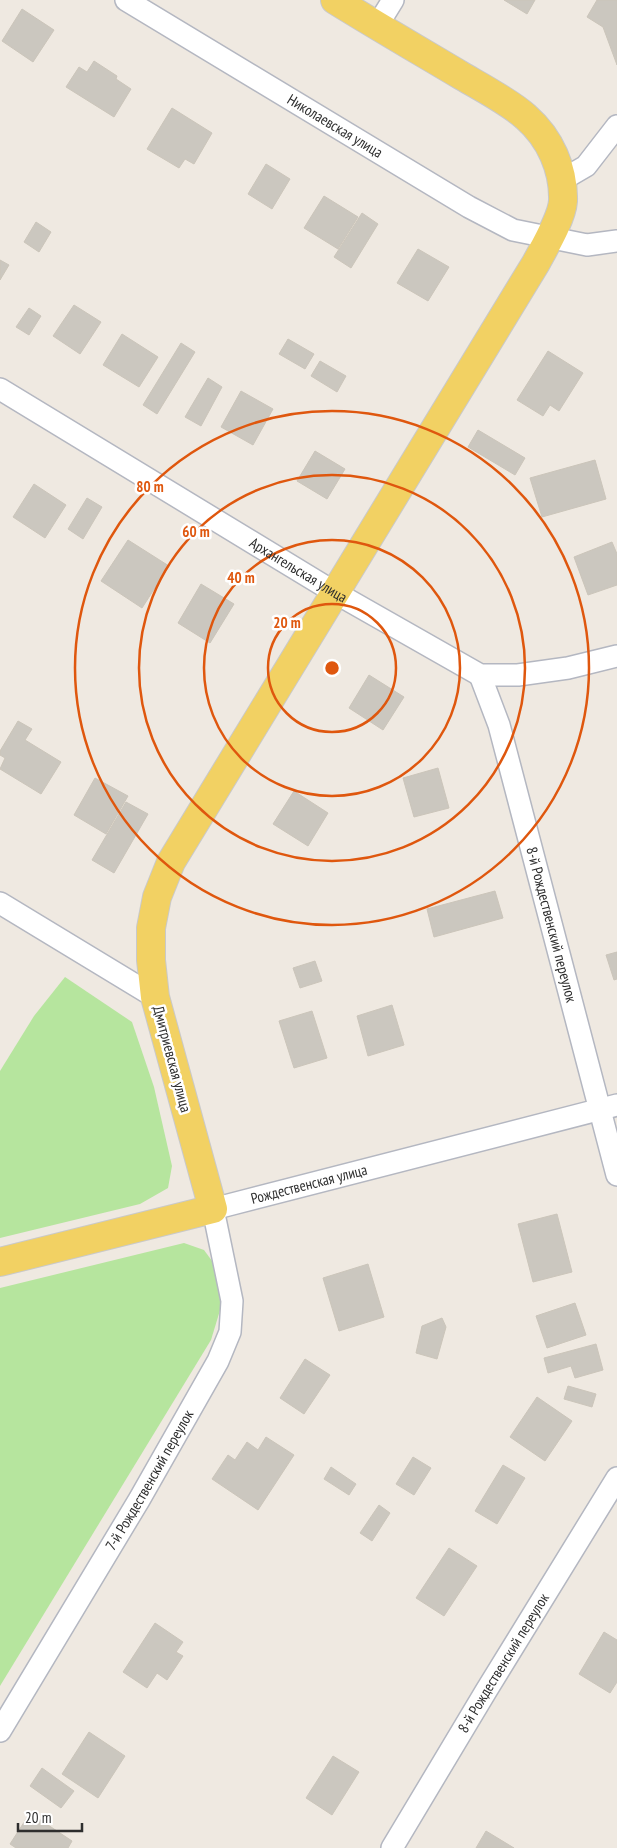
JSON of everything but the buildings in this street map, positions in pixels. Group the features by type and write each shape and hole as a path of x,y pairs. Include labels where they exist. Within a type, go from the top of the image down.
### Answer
{"main road":[{"path":"155,997 151,960 151,928 157,897 171,862 550,237 563,204 562,180 556,158 544,137 526,116 335,0"},
{"name":"Дмитриевская улица","path":"155,997 213,1209"},
{"name":"Рождественская улица","path":"0,1262 213,1209"}],"street":[{"name":"Николаевская улица","path":"126,0 469,207 514,230 587,245 617,241"},
{"path":"378,26 393,0"},
{"path":"562,180 586,166 617,126"},
{"name":"Архангельская улица","path":"0,389 334,592 480,675 518,675 560,669 617,656"},
{"name":"8-й Рождественский переулок","path":"480,675 499,725 609,1107 617,1175"},
{"name":"Дмитриевская улица","path":"0,903 155,997"},
{"name":"Рождественская улица","path":"213,1209 609,1107"},
{"name":"7-й Рождественский переулок","path":"0,1731 139,1500 218,1360 230,1332 232,1301 213,1209"},
{"name":"8-й Рождественский переулок","path":"392,1848 617,1478"}],"green space":[{"path":"65,977 132,1022 154,1087 172,1166 168,1188 140,1204 0,1238 0,1071 34,1016"},
{"path":"184,1243 204,1250 215,1265 221,1307 211,1340 0,1686 0,1288"}]}
